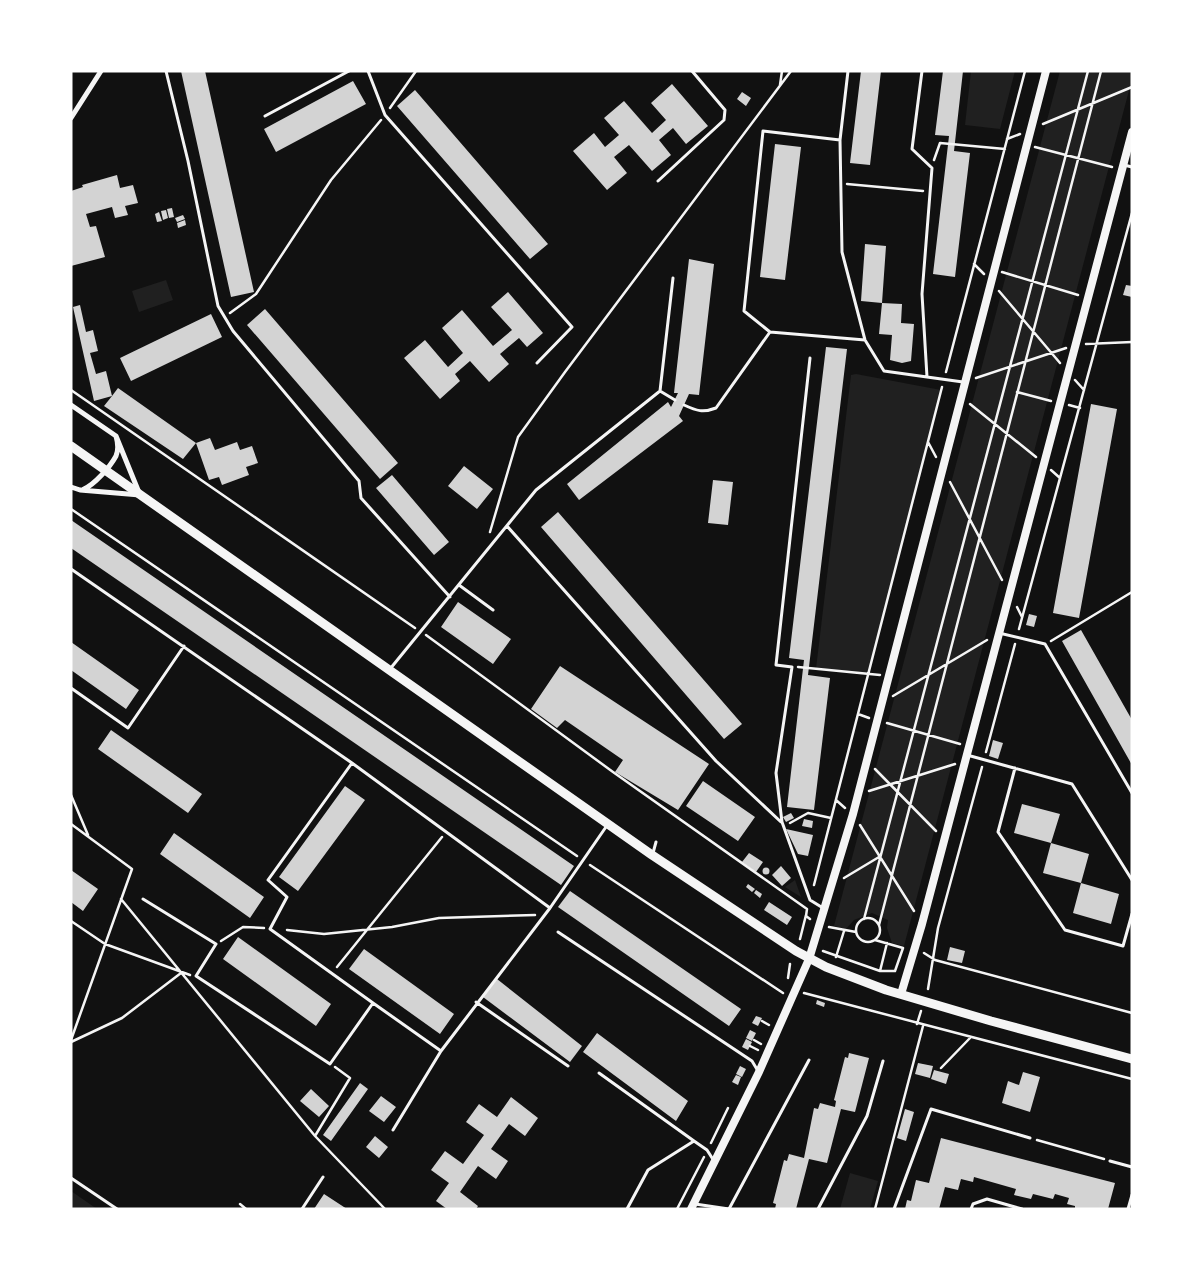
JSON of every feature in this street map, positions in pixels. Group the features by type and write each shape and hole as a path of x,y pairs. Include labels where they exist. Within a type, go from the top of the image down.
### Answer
{"main road":[{"path":"71,446 652,855 809,959 901,994 1132,1059"}],"street":[{"path":"71,118 102,71"},
{"path":"692,1206 759,1072 809,959 853,814 1046,71"},
{"path":"901,994 945,839 1132,132"},
{"path":"71,405 116,436 140,495 80,490 71,487"},
{"path":"80,490 93,483 116,456 118,446 116,436"}],"lane":[{"path":"166,71 188,161 218,306 233,331 359,481 361,498 450,597"},
{"path":"265,116 349,71"},
{"path":"368,71 385,115 572,327 536,363"},
{"path":"658,181 724,120 725,110 692,71"},
{"path":"848,71 840,140 842,252 864,340 884,371 965,383"},
{"path":"922,71 912,149 932,168 922,294 927,377"},
{"path":"840,140 762,131 744,311 770,332 864,340"},
{"path":"1122,167 1132,167"},
{"path":"389,670 536,490 660,391 673,278"},
{"path":"684,405 696,412 705,412 716,408 770,332"},
{"path":"810,358 776,665 792,667 776,773 782,824 810,900 824,908"},
{"path":"660,391 675,400"},
{"path":"507,526 716,761 782,824"},
{"path":"71,569 352,762 550,908"},
{"path":"459,585 493,610"},
{"path":"999,632 1045,644 1132,793"},
{"path":"71,688 128,728 184,646"},
{"path":"966,758 984,760 1072,784 1132,880"},
{"path":"352,762 268,880 287,898 270,929 373,1004 441,1050"},
{"path":"1015,768 998,832 1065,930 1123,946 1132,914"},
{"path":"393,1130 441,1050 550,908 608,824"},
{"path":"652,855 656,842"},
{"path":"143,899 216,944 196,976 330,1064 373,1004"},
{"path":"558,932 752,1061 759,1072"},
{"path":"476,1002 568,1066"},
{"path":"692,1206 729,1209 809,1060"},
{"path":"818,1209 867,1116 883,1061"},
{"path":"599,1073 707,1150 714,1161"},
{"path":"894,1209 931,1109 1030,1138"},
{"path":"627,1209 648,1170 694,1141"},
{"path":"1110,1160 1132,1167"},
{"path":"302,1209 323,1177"},
{"path":"71,1178 116,1209"},
{"path":"1128,1209 1132,1195"},
{"path":"971,1209 973,1204 987,1199 1022,1209"}],"path":[{"path":"225,317 256,294 331,180 385,115 416,71"},
{"path":"780,85 782,71"},
{"path":"489,537 518,437 791,71"},
{"path":"944,380 1025,71"},
{"path":"856,932 858,925 864,919 926,676 1088,71"},
{"path":"875,940 880,933 879,925 891,874 1101,71"},
{"path":"1007,139 1132,87"},
{"path":"1007,139 1078,158 1122,167"},
{"path":"932,168 940,142 1005,149"},
{"path":"840,183 930,191"},
{"path":"928,989 938,928 1132,214"},
{"path":"974,264 1108,303"},
{"path":"974,264 1084,390"},
{"path":"965,383 1009,366 1077,344 1132,342"},
{"path":"800,939 942,384 994,423 1060,478"},
{"path":"71,390 420,631 613,772 807,909"},
{"path":"1016,392 1080,408"},
{"path":"928,441 1022,617"},
{"path":"71,509 583,860 785,995"},
{"path":"1042,639 1051,641 1132,592"},
{"path":"881,704 999,632"},
{"path":"792,667 889,676"},
{"path":"857,714 986,752"},
{"path":"858,794 916,777 966,758 982,765"},
{"path":"867,760 959,853"},
{"path":"71,795 89,836"},
{"path":"782,824 808,813 831,818"},
{"path":"853,814 922,924 938,928"},
{"path":"71,824 132,869 71,1041"},
{"path":"332,974 365,930 446,832"},
{"path":"121,900 315,1136 384,1209"},
{"path":"216,944 243,927 324,934 365,930 439,918 544,915"},
{"path":"806,916 814,921"},
{"path":"864,919 871,919 879,925"},
{"path":"71,921 105,944 181,973 196,976"},
{"path":"827,926 856,932 864,942 875,940 908,948"},
{"path":"836,957 844,931"},
{"path":"880,971 887,943"},
{"path":"823,951 880,971 895,971 903,948"},
{"path":"918,950 934,960 1132,1012"},
{"path":"71,1041 122,1018 181,973"},
{"path":"801,992 923,1026 1132,1079"},
{"path":"918,1024 922,1010"},
{"path":"762,1021 770,1025"},
{"path":"875,1209 923,1026"},
{"path":"942,1068 970,1038"},
{"path":"754,1040 761,1044"},
{"path":"750,1046 758,1050"},
{"path":"315,1136 350,1078 330,1064"},
{"path":"1030,1138 1110,1160"},
{"path":"240,1204 246,1209"}],"shaded area":[{"path":"971,71 1015,71 1000,129 965,125"},
{"path":"1060,71 1132,71 1132,79 904,946 892,943 887,928 888,920 872,913 854,920 846,929 834,926"},
{"path":"166,280 173,300 139,312 132,291"},
{"path":"856,374 941,390 867,674 816,669 851,375"},
{"path":"795,880 801,897 785,887"},
{"path":"850,1173 878,1181 870,1209 840,1209"},
{"path":"71,1191 97,1209 71,1209"}],"building":[{"path":"181,71 205,71 254,292 231,297"},
{"path":"861,71 881,71 870,165 850,163"},
{"path":"943,71 963,71 954,151 970,153 955,277 933,274 949,136 935,135"},
{"path":"353,81 366,104 276,152 264,129"},
{"path":"672,84 708,126 686,144 673,128 659,140 671,155 652,171 629,145 614,157 627,173 607,190 573,151 594,133 605,147 619,135 604,118 624,101 652,133 666,120 651,103"},
{"path":"415,90 548,244 530,259 397,106"},
{"path":"742,92 751,98 746,106 737,99"},
{"path":"775,144 801,147 785,280 760,277"},
{"path":"117,175 120,188 133,185 138,203 125,206 128,215 115,218 112,207 86,214 90,227 96,226 105,257 71,266 71,191 83,187 82,185"},
{"path":"172,208 174,217 169,218 167,209"},
{"path":"166,210 168,218 163,220 161,211"},
{"path":"159,212 162,221 157,222 155,214"},
{"path":"183,215 185,219 177,222 175,218"},
{"path":"185,220 186,225 178,228 177,223"},
{"path":"865,244 886,246 882,303 861,301"},
{"path":"689,259 714,264 699,395 689,394 679,416 683,421 579,500 567,484 668,402 671,407 678,393 674,393"},
{"path":"1126,285 1132,286 1132,297 1123,295"},
{"path":"508,292 543,333 527,347 519,338 500,354 509,364 489,382 470,361 455,374 460,381 440,399 404,358 425,340 448,367 463,353 442,328 462,310 493,346 512,330 491,307"},
{"path":"882,303 902,304 901,323 914,324 911,361 902,363 890,360 892,335 879,334"},
{"path":"80,305 86,332 93,330 98,351 90,353 96,374 106,371 112,396 94,401 73,307"},
{"path":"265,309 398,463 380,479 247,325"},
{"path":"211,314 222,337 131,381 120,358"},
{"path":"826,347 847,349 808,675 830,678 814,810 787,807 804,660 789,658"},
{"path":"118,388 196,443 183,459 104,406"},
{"path":"1091,404 1117,409 1079,618 1053,613"},
{"path":"210,438 215,450 237,442 240,450 252,446 258,463 246,467 249,475 222,485 219,477 209,480 196,443"},
{"path":"464,466 493,489 477,509 448,486"},
{"path":"392,475 449,542 434,555 376,488"},
{"path":"713,480 733,482 728,525 708,523"},
{"path":"558,512 742,724 724,739 541,527"},
{"path":"71,520 574,866 561,885 71,548"},
{"path":"458,602 511,639 493,664 441,627"},
{"path":"1029,614 1037,616 1034,627 1026,625"},
{"path":"1081,630 1132,720 1132,765 1062,641"},
{"path":"71,642 139,690 126,709 71,670"},
{"path":"560,666 709,764 678,810 615,772 623,760 565,720 557,728 531,709"},
{"path":"111,730 202,794 188,813 98,749"},
{"path":"993,740 1003,743 998,759 989,756"},
{"path":"703,781 755,817 738,841 686,806"},
{"path":"345,786 365,800 298,891 279,877"},
{"path":"1022,804 1060,814 1051,843 1014,833"},
{"path":"791,813 794,818 786,822 783,817"},
{"path":"804,819 813,821 812,828 802,826"},
{"path":"786,829 813,835 808,856 798,854"},
{"path":"174,833 264,897 250,918 160,854"},
{"path":"1051,843 1089,854 1081,883 1043,873"},
{"path":"749,853 763,862 756,872 742,862"},
{"path":"781,866 791,878 782,886 772,875"},
{"path":"766,868 769,871 766,874 763,871"},
{"path":"71,870 98,889 83,911 71,902"},
{"path":"1081,883 1119,894 1111,924 1073,913"},
{"path":"748,884 755,889 752,892 746,887"},
{"path":"756,890 762,894 760,898 754,893"},
{"path":"570,891 741,1009 729,1026 558,907"},
{"path":"769,902 792,917 787,925 764,910"},
{"path":"238,937 331,1004 316,1026 223,959"},
{"path":"950,947 965,951 962,963 947,960"},
{"path":"364,949 454,1014 440,1034 349,969"},
{"path":"497,979 582,1046 570,1062 483,997"},
{"path":"817,1000 825,1003 824,1007 816,1004"},
{"path":"756,1016 762,1018 758,1026 752,1023"},
{"path":"750,1030 756,1033 752,1041 746,1038"},
{"path":"597,1033 688,1101 676,1121 583,1052"},
{"path":"746,1039 752,1042 748,1050 742,1047"},
{"path":"849,1053 869,1058 855,1112 841,1109 827,1163 809,1159 796,1209 775,1209 776,1204 773,1203 784,1160 787,1161 789,1154 804,1158 814,1108 818,1109 820,1103 835,1107 836,1101 834,1100 845,1057 848,1058"},
{"path":"918,1063 933,1066 930,1078 915,1074"},
{"path":"740,1066 746,1069 742,1077 736,1074"},
{"path":"934,1070 949,1074 946,1084 931,1079"},
{"path":"1023,1072 1040,1077 1030,1112 1002,1103 1008,1081 1019,1085"},
{"path":"736,1075 741,1077 738,1085 732,1082"},
{"path":"360,1083 368,1089 331,1141 323,1135"},
{"path":"311,1089 329,1106 319,1117 300,1101"},
{"path":"381,1096 396,1107 384,1122 369,1111"},
{"path":"511,1097 538,1118 525,1136 509,1124 491,1149 508,1161 496,1179 478,1166 460,1192 478,1206 476,1209 447,1209 436,1201 449,1183 431,1170 445,1151 463,1164 484,1135 466,1122 479,1104 497,1117"},
{"path":"905,1109 914,1112 906,1141 897,1138"},
{"path":"375,1136 388,1147 379,1158 366,1147"},
{"path":"941,1138 1115,1183 1108,1209 1075,1209 1075,1206 1067,1204 1069,1198 1055,1194 1053,1199 1033,1194 1031,1199 1014,1195 1016,1189 974,1177 973,1182 961,1179 958,1190 945,1187 939,1209 905,1209 907,1200 911,1201 916,1180 929,1183"},
{"path":"324,1194 347,1209 314,1209"}]}
